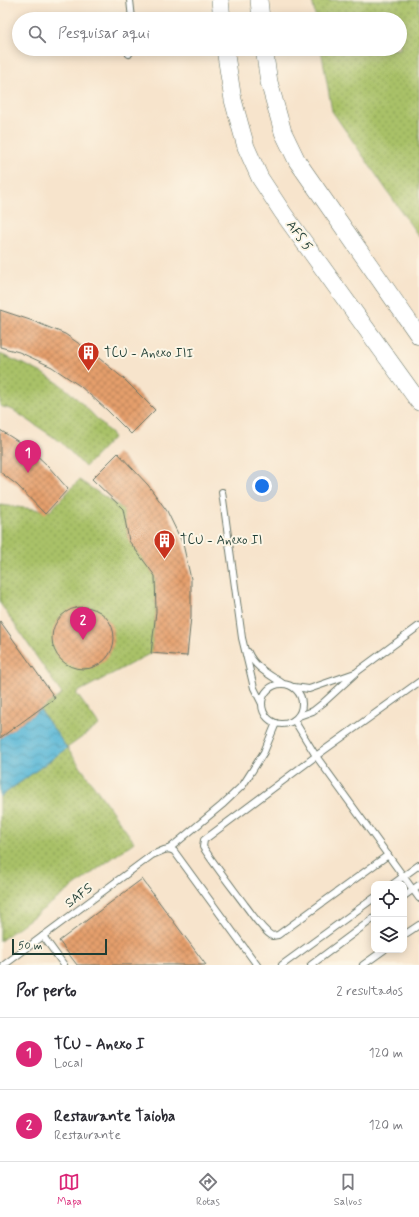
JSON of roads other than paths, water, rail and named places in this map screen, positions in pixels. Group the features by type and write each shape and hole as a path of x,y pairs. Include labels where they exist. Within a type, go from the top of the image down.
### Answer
{"main road":[{"path":"220,0 221,12"},
{"path":"259,0 260,12"},
{"name":"AFS 5","path":"226,56 233,100 246,147 260,178 282,214 419,402"},
{"path":"265,56 269,82 283,132 297,161 419,336"}],"lane":[{"path":"130,0 131,12"},
{"path":"222,492 242,638 254,688 266,716 270,720 282,724 313,711 358,671 419,626"},
{"path":"242,638 251,658 266,673 282,683 294,687 309,689 358,671"},
{"path":"388,855 278,935 272,936 267,933 251,913 203,847 204,840 316,756 419,682"},
{"path":"262,704 266,692 276,684 282,683"},
{"path":"294,687 299,692 303,704 297,718 316,756 419,898"},
{"name":"SAFS","path":"4,965 152,855 169,849 222,805 243,785 264,752 276,723"},
{"path":"169,849 174,851 257,965"},
{"path":"397,881 419,865"},
{"path":"407,894 419,885"},
{"path":"282,965 371,900"},
{"path":"311,965 371,920"},
{"path":"407,934 419,925"},
{"path":"43,936 64,965"},
{"path":"363,965 380,953"}],"water":[{"path":"40,710 67,748 0,797 0,738"}],"place":[{"name":"TCU - Anexo III","path":"89,372"},
{"name":"TCU - Anexo I","path":"28,473"},
{"name":"TCU - Anexo II","path":"165,560"},
{"name":"Restaurante Taioba","path":"83,640"}]}
